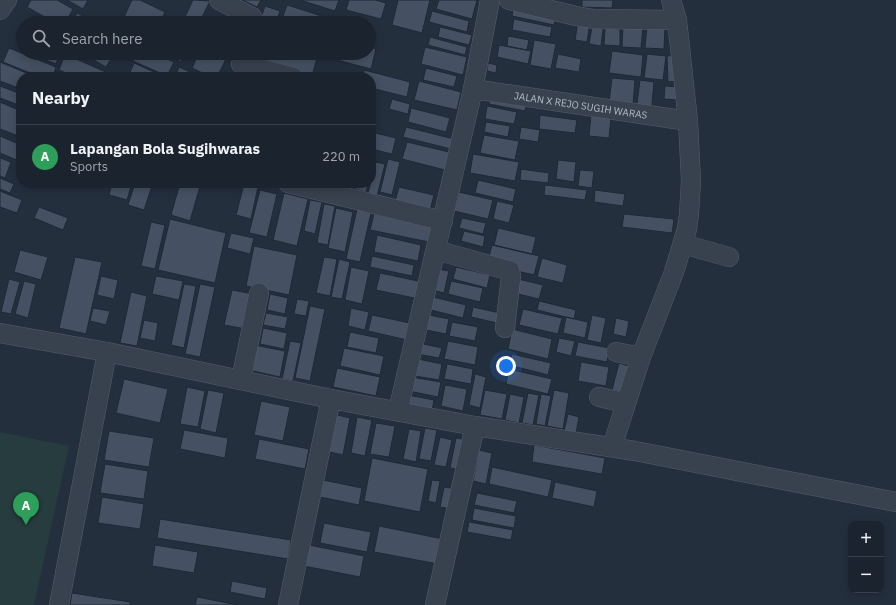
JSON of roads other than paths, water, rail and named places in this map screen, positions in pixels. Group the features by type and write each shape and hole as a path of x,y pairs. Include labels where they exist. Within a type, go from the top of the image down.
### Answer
{"street":[{"path":"0,10 7,0"},
{"path":"219,0 250,16"},
{"path":"398,411 473,89 490,0"},
{"path":"509,0 576,8 594,19 677,20"},
{"path":"614,448 641,357 674,272 694,248 689,214 691,181 688,121 677,20 671,0"},
{"path":"240,65 271,72"},
{"name":"JALAN X REJO SUGIH WARAS","path":"473,89 688,121"},
{"path":"308,188 443,221"},
{"path":"694,248 729,257"},
{"path":"436,250 510,271 511,276 505,328"},
{"path":"241,380 258,293"},
{"path":"0,333 107,352 331,399 475,426 635,451 896,502"},
{"path":"59,605 107,352"},
{"path":"616,352 641,357"},
{"path":"599,397 618,401 627,400"},
{"path":"288,605 331,399"},
{"path":"435,605 475,426"}],"place":[{"name":"Lapangan Bola Sugihwaras","path":"26,525"}]}
